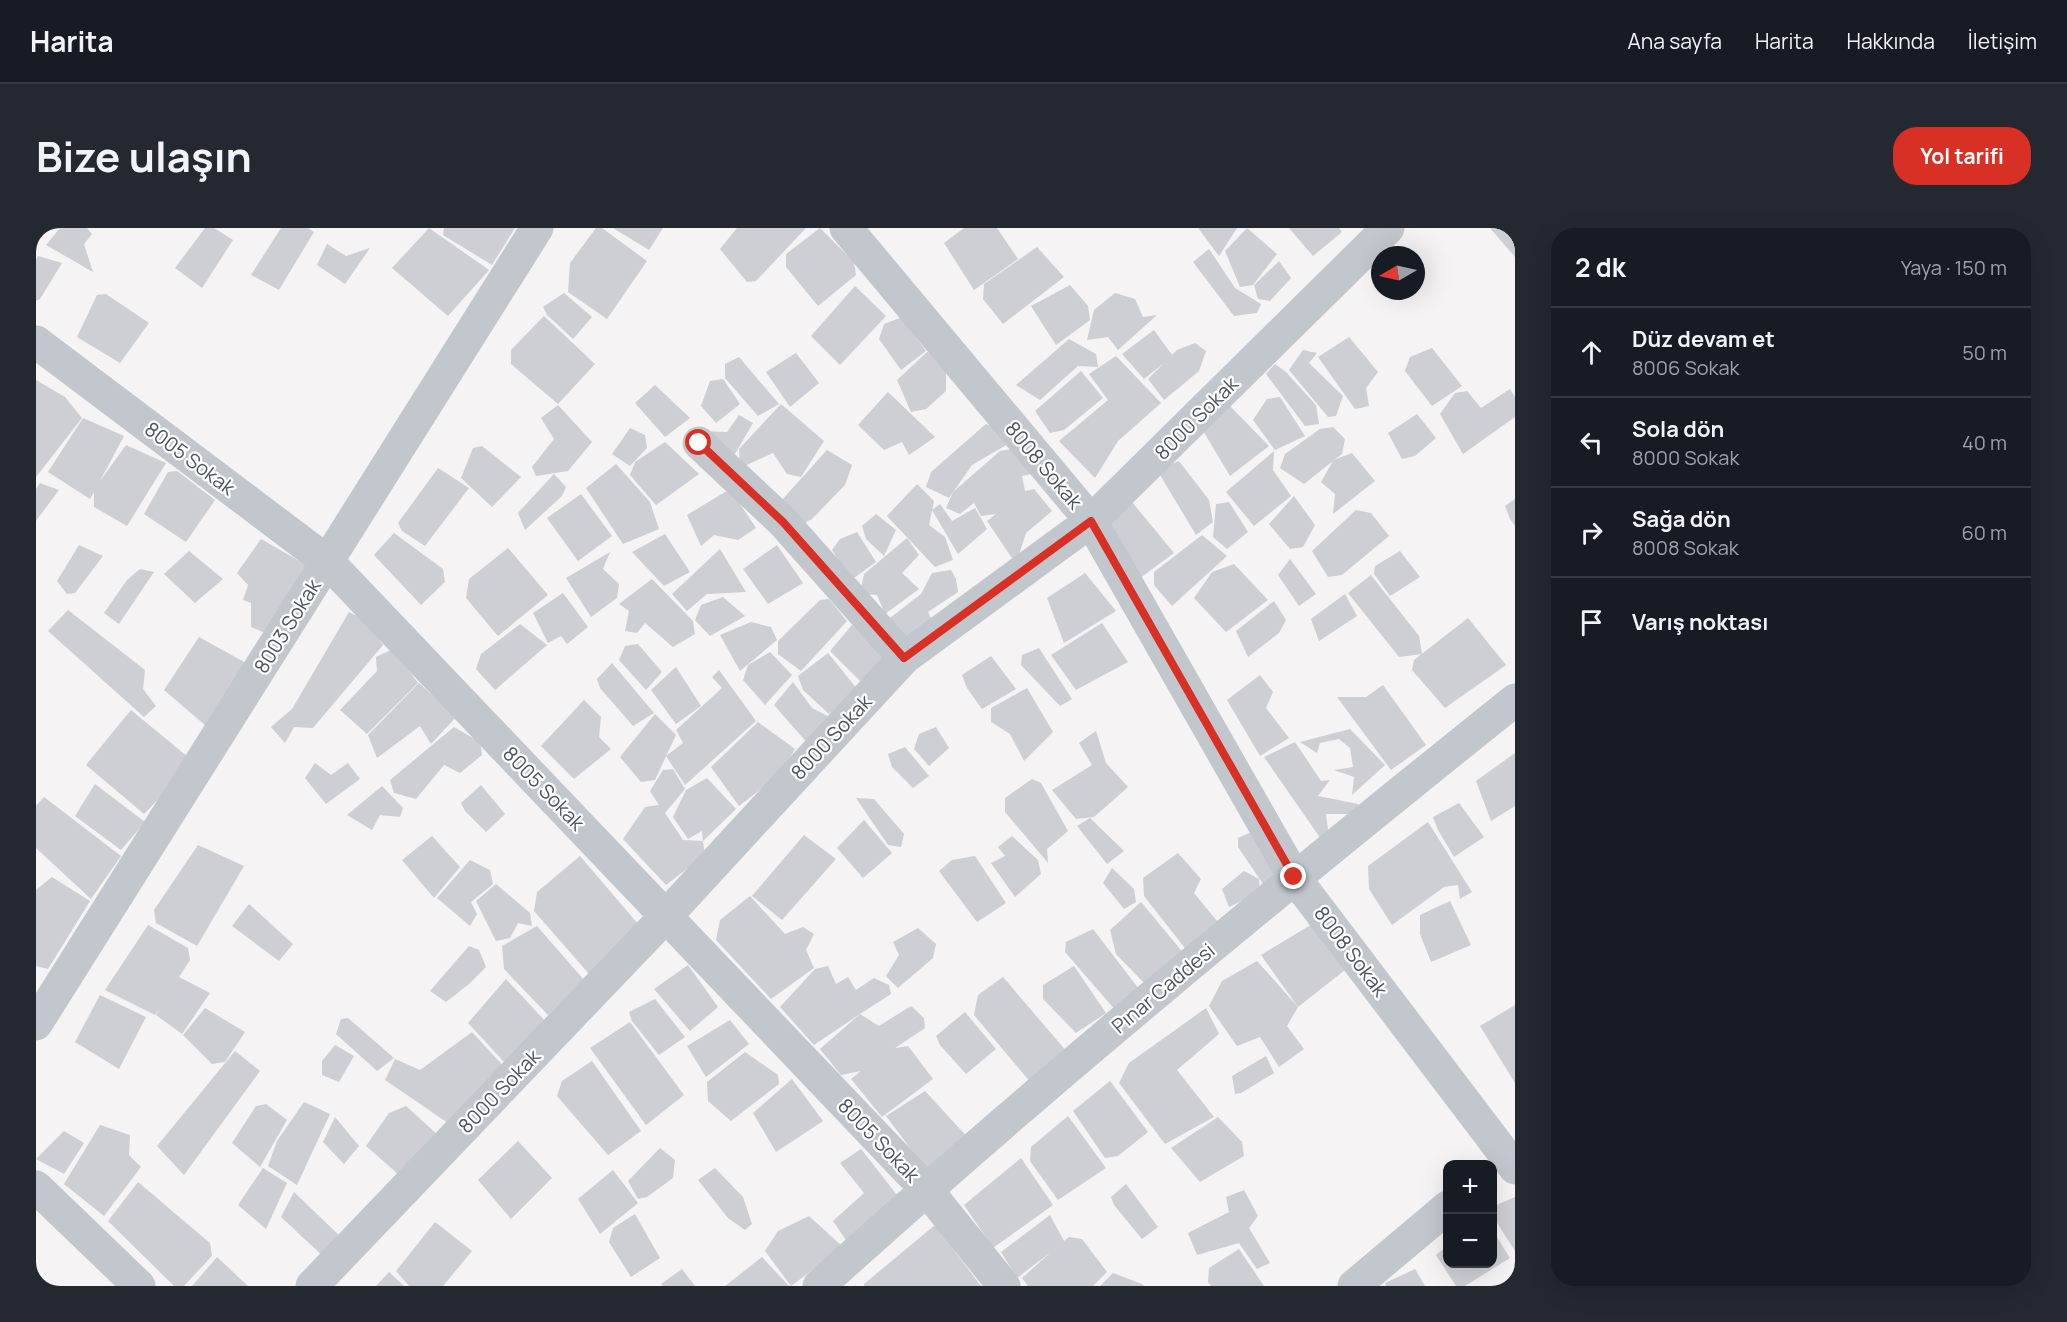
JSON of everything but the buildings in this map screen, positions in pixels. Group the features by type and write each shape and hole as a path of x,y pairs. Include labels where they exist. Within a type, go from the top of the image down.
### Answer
{"street":[{"name":"8003 Sokak","path":"36,1024 537,228"},
{"name":"8008 Sokak","path":"846,228 1091,521 1294,877 1508,1161"},
{"name":"8000 Sokak","path":"312,1286 666,916 904,658 1091,521 1388,228"},
{"name":"8005 Sokak","path":"36,342 328,562 926,1189 1004,1286"},
{"path":"699,443 783,522 904,658"},
{"name":"Pınar Caddesi","path":"819,1286 926,1189 1294,877 1515,700"},
{"path":"36,1187 139,1286"},
{"path":"1354,1286 1443,1211"}],"route":[{"path":"699,443 783,522 904,658 1091,521 1294,877"}]}
